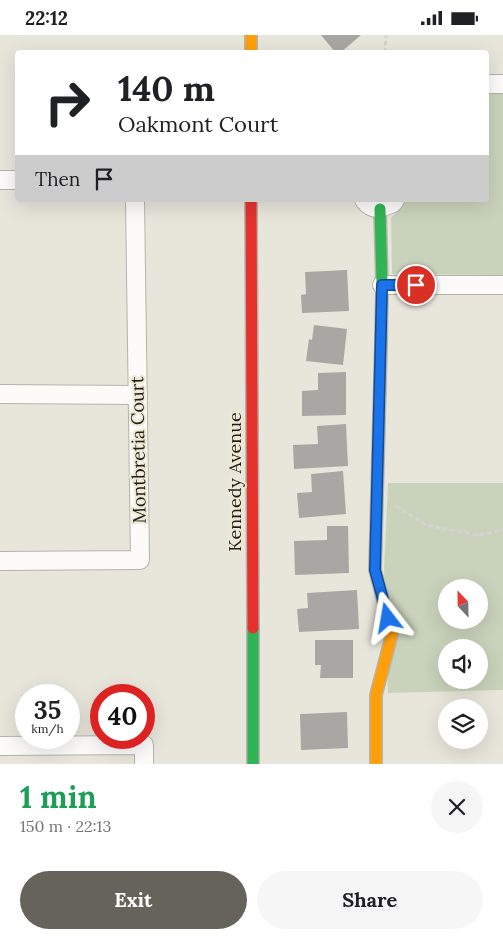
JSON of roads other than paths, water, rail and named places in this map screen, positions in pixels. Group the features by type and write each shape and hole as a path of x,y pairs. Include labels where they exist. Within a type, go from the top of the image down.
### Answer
{"street":[{"path":"251,35 251,50"},
{"path":"489,84 503,84"},
{"path":"0,180 15,180"},
{"name":"Montbretia Court","path":"0,561 140,560 135,202"},
{"name":"Kennedy Avenue","path":"251,202 252,764"},
{"path":"366,202 368,205 387,204 382,285 375,570 392,634 376,695 376,764"},
{"path":"382,285 503,285"},
{"path":"0,394 138,395"},
{"path":"0,746 144,745 144,764"}]}
